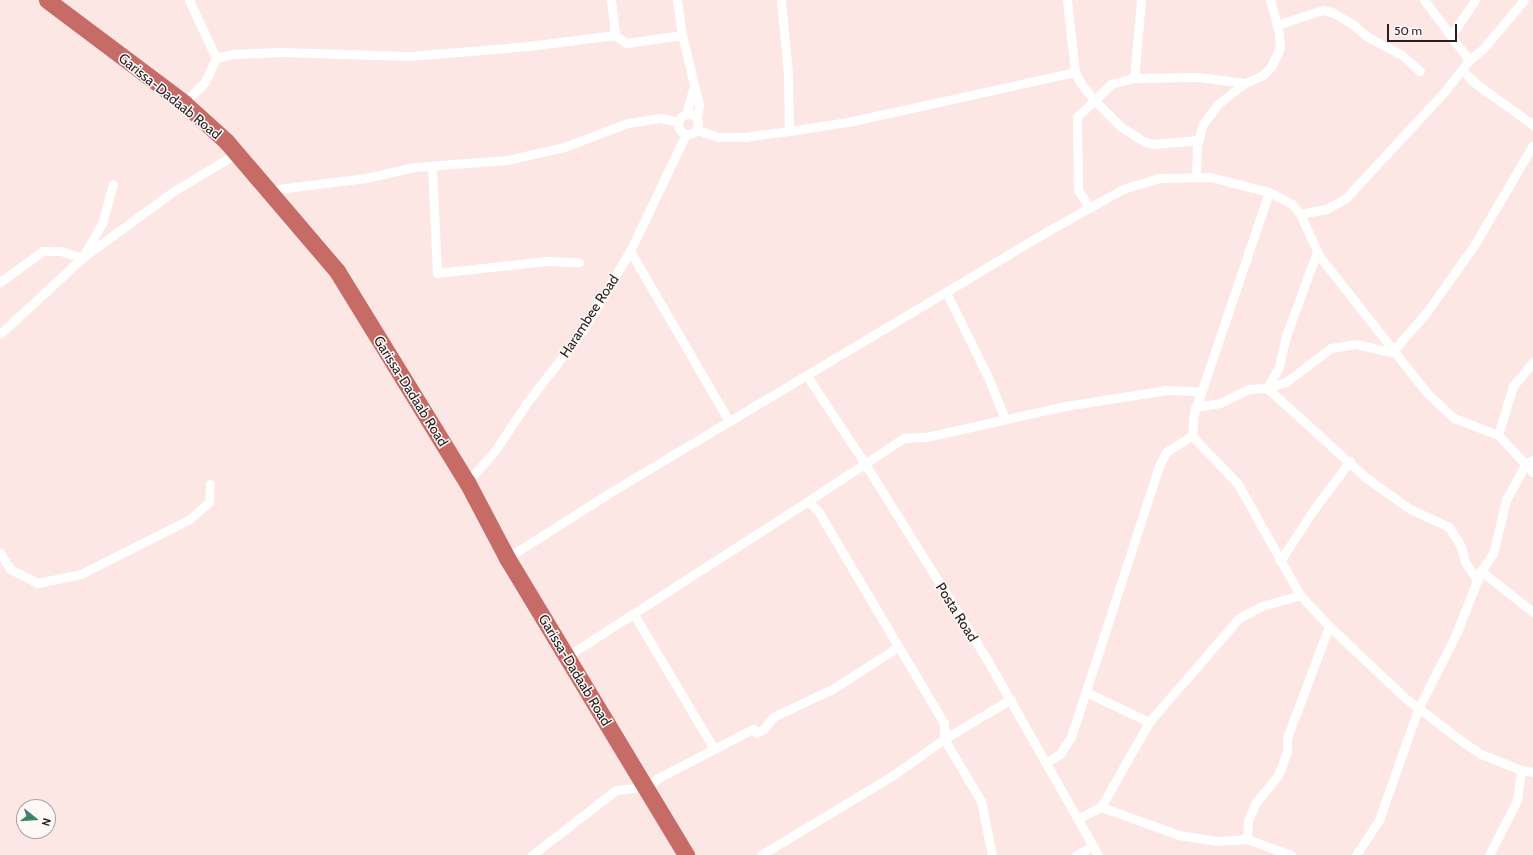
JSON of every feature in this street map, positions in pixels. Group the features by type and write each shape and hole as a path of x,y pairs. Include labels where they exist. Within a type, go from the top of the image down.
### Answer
{"highway":[{"name":"Garissa-Dadaab Road","path":"47,0 184,103 237,153 270,190 336,271 467,482 507,558 686,855"}],"street":[{"path":"190,0 216,58"},
{"path":"611,0 615,35"},
{"path":"677,0 682,35 693,89 699,106 697,130"},
{"path":"781,0 788,74 789,131"},
{"path":"1067,0 1075,72 1081,84 1093,99 1121,126 1145,142 1155,144 1198,140"},
{"path":"1134,78 1141,0"},
{"path":"1196,175 1198,140 1203,124 1218,104 1245,83 1263,76 1271,67 1280,48 1277,25 1270,0"},
{"path":"1424,0 1469,60"},
{"path":"1451,36 1475,0"},
{"path":"1300,214 1326,209 1346,199 1462,70 1469,60 1482,50 1524,0"},
{"path":"1277,25 1323,10 1332,12 1355,26 1366,36 1396,52 1420,70"},
{"path":"216,58 233,54 280,52 410,56 528,46 615,35 626,43 682,35"},
{"path":"184,103 204,82 216,58"},
{"path":"1462,70 1475,83 1533,125"},
{"path":"678,122 680,130 686,134 697,130 718,137 744,137 848,122 1075,72"},
{"path":"1090,208 1078,190 1077,117 1093,99 1111,84 1134,78 1199,77 1245,83"},
{"path":"678,122 686,114 693,89"},
{"path":"686,114 697,118"},
{"path":"270,190 366,178 415,167 432,167 507,160 564,147 628,123 661,118 678,122"},
{"name":"Harambee Road","path":"467,482 494,452 526,404 585,327 630,251 686,134"},
{"path":"1392,352 1426,313 1473,247 1532,150"},
{"path":"0,334 82,258 174,191 237,153"},
{"path":"432,167 437,273 546,261 579,262"},
{"path":"507,558 729,421 1090,208 1138,183 1159,178 1196,175 1270,192 1292,204 1300,214 1317,252 1392,352 1440,407 1454,418 1498,435 1530,461 1533,472"},
{"path":"82,258 102,224 113,184"},
{"path":"1270,192 1195,407 1190,428 1192,436 1238,484 1300,595 1329,626 1418,709 1481,754 1521,770 1533,772"},
{"path":"0,282 44,251 61,251 82,258"},
{"path":"630,251 729,421"},
{"path":"1267,388 1278,367 1286,336 1317,252"},
{"path":"946,292 988,377 1005,419"},
{"path":"1195,407 1220,403 1249,389 1267,388 1286,382 1331,348 1356,344 1392,352"},
{"path":"1498,435 1513,386 1533,362"},
{"name":"Posta Road","path":"807,376 864,462 1011,699 1092,847 1098,855"},
{"path":"1267,388 1314,433 1350,461 1365,477 1410,510 1449,527 1462,546 1465,562 1477,580"},
{"path":"566,657 808,501 864,462 904,438 926,437 1005,419 1167,390 1201,391"},
{"path":"1046,763 1067,746 1088,693 1159,466 1166,452 1192,436"},
{"path":"1280,561 1314,509 1350,461"},
{"path":"1356,855 1379,820 1418,709 1456,634 1481,571 1493,554 1506,500 1530,461"},
{"path":"0,554 10,569 38,583 81,574 190,519 209,502 210,484"},
{"path":"808,501 818,510 944,724 944,739 981,800 992,855"},
{"path":"1481,571 1533,612"},
{"path":"1078,820 1101,807 1149,722 1240,618 1262,606 1300,595"},
{"path":"634,613 714,749"},
{"path":"1247,839 1248,821 1256,802 1278,776 1287,751 1287,738 1329,626"},
{"path":"532,855 616,790 646,787 753,729 756,733 764,729 773,717 834,688 898,647"},
{"path":"1088,693 1149,722"},
{"path":"761,855 892,776 944,739 1011,699"},
{"path":"1489,855 1517,800 1521,770"},
{"path":"1101,807 1179,835 1217,841 1247,839 1291,855"},
{"path":"1076,855 1092,847"}]}
